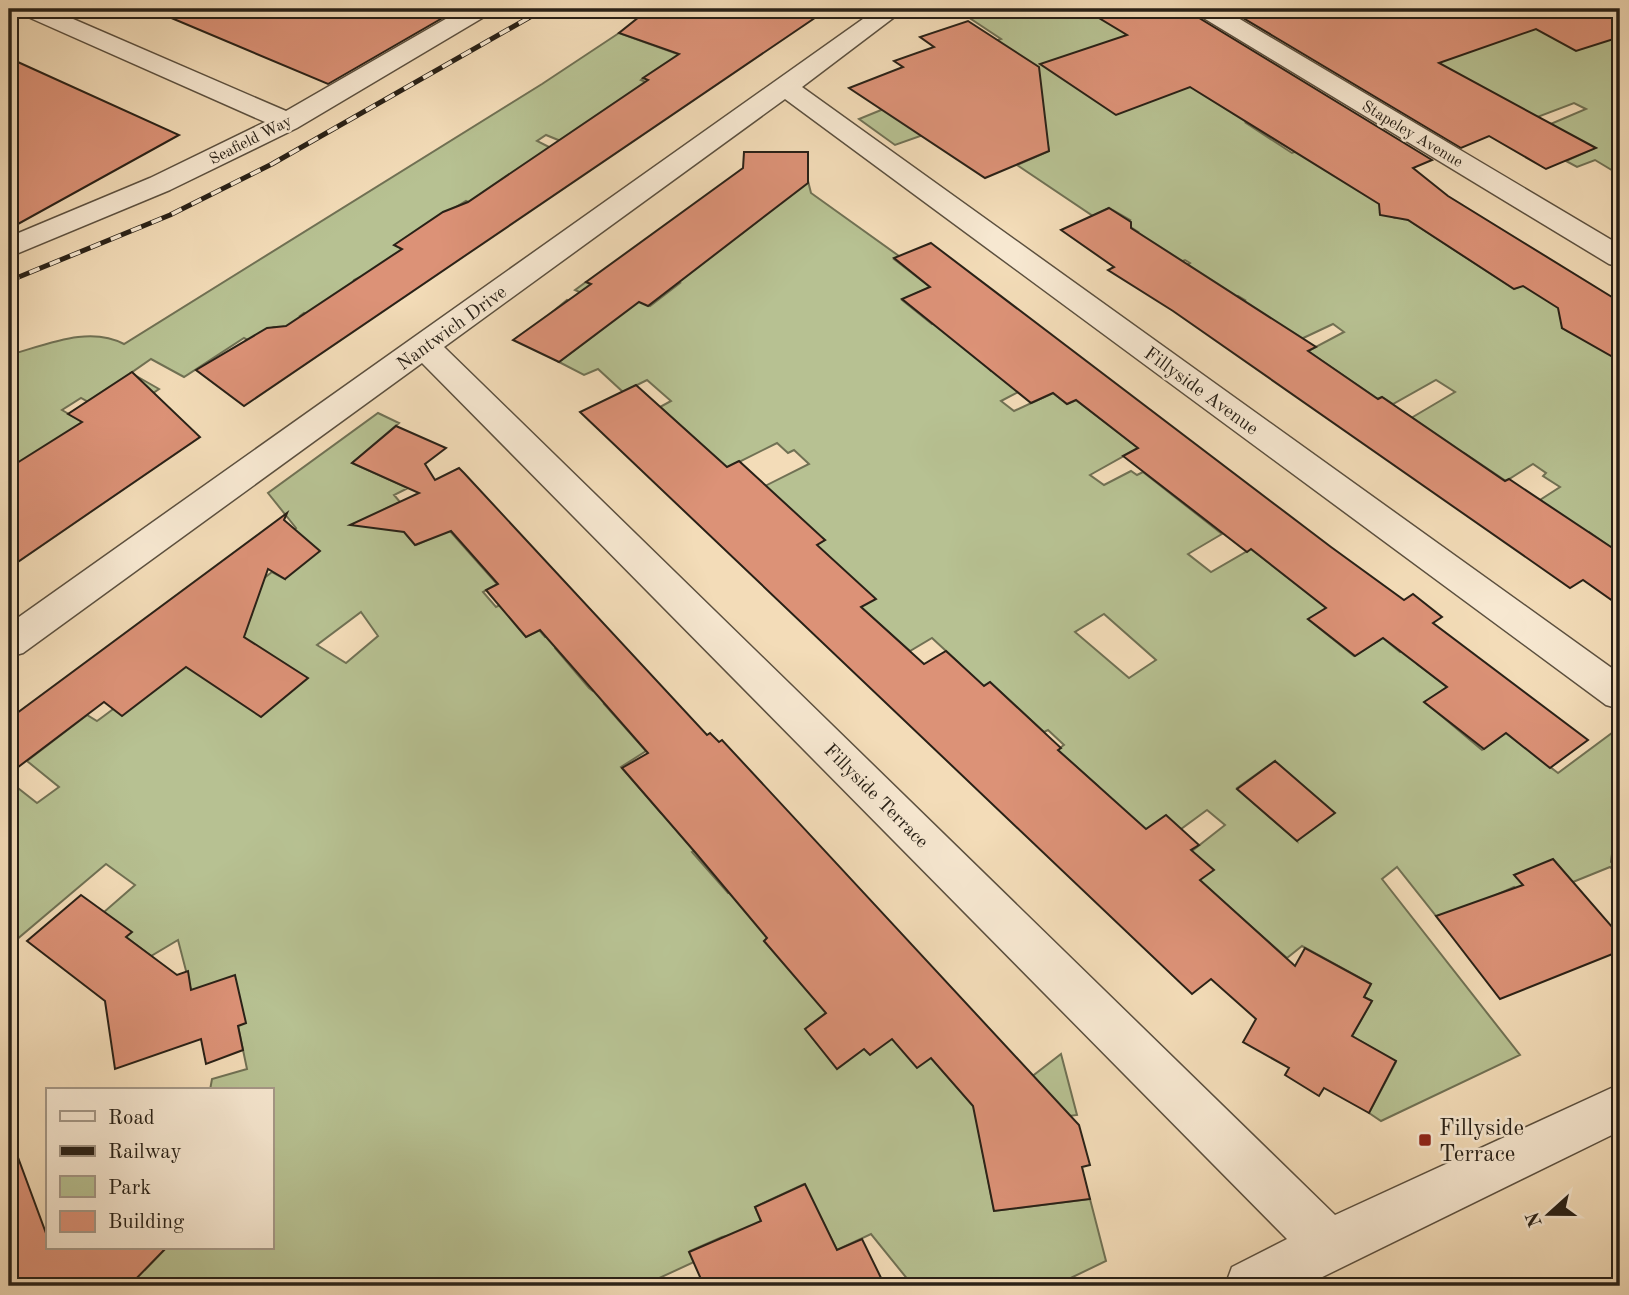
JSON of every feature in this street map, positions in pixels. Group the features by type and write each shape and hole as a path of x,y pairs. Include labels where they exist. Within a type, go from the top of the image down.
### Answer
{"street":[{"name":"Seafield Way","path":"9,248 160,184 287,122 480,9"},
{"name":"Nantwich Drive","path":"9,643 893,9"},
{"name":"Stapeley Avenue","path":"1206,9 1620,258"},
{"path":"37,12 287,122"},
{"name":"Fillyside Avenue","path":"785,87 1620,694"},
{"name":"Fillyside Terrace","path":"424,346 1329,1245"},
{"path":"1251,1286 1329,1245 1620,1107"}],"green space":[{"path":"956,9 1099,9 1260,117 1246,123 1292,153 1308,147 1383,206 1380,212 1395,218 1409,212 1407,219 1514,289 1535,280 1572,317 1562,328 1591,339 1606,340 1620,336 1620,351 1612,355 1620,361 1620,554 1589,532 1573,542 1540,500 1560,487 1543,476 1546,473 1533,464 1506,481 1464,453 1452,460 1401,424 1455,392 1436,380 1393,404 1382,397 1377,399 1308,351 1344,332 1333,324 1299,340 1241,303 1245,300 1238,296 1233,299 1186,266 1190,263 1185,260 1180,262 1126,238 1138,232 1126,224 1130,220 1109,208 1093,216 1017,165 1049,151 1048,145 1042,140 923,135 895,145 859,119 886,108 963,52 1001,39"},
{"path":"1536,9 1620,40 1620,175 1595,160 1577,167 1566,161 1595,148 1539,129 1586,109 1574,103 1535,118 1326,10"},
{"path":"619,33 711,66 671,60 641,80 655,86 568,144 546,135 537,141 551,148 477,206 466,201 395,245 407,251 386,290 360,277 354,280 332,327 304,313 300,316 303,318 283,332 274,327 259,333 261,347 244,338 184,377 151,359 131,373 159,389 140,402 136,429 81,398 62,410 84,423 41,493 9,514 9,355 82,336 96,336 124,344 542,84"},
{"path":"808,181 811,193 899,256 894,259 930,287 902,300 932,324 941,320 991,371 1003,365 1024,389 1001,401 1014,411 1053,393 1067,404 1076,400 1138,448 1090,475 1104,485 1131,471 1137,475 1143,472 1222,534 1188,554 1211,572 1251,549 1313,597 1336,602 1308,619 1354,656 1383,638 1400,652 1411,645 1417,664 1447,687 1425,702 1482,750 1506,733 1558,773 1620,727 1620,823 1616,822 1611,862 1620,866 1620,876 1610,867 1526,901 1514,887 1498,894 1505,902 1444,926 1397,867 1382,879 1520,1055 1381,1121 1369,1113 1396,1062 1352,1036 1372,1001 1364,997 1371,984 1302,946 1287,958 1220,899 1199,914 1192,851 1225,825 1207,810 1181,829 1136,836 1098,786 1070,761 1048,775 1036,765 1064,745 1048,730 1044,732 990,682 980,688 959,663 932,638 910,651 801,553 825,540 755,491 809,464 794,450 788,453 777,443 727,468 660,407 671,401 647,380 623,392 598,369 584,375 559,362 596,334 551,313 567,300 599,314 584,294 575,290 586,282 621,298 625,295 650,306 680,283 656,272 740,235","holes":["1104,614 1156,660 1129,678 1075,632","1275,761 1297,841 1237,788"]},
{"path":"378,413 399,423 352,463 408,488 394,495 400,502 385,509 416,545 449,530 497,584 483,592 496,607 512,599 527,617 515,624 526,637 539,630 545,637 560,629 555,648 589,688 593,691 614,679 625,691 604,704 646,751 621,767 661,813 726,832 692,852 728,893 762,872 772,935 764,941 830,1010 810,1025 812,1037 831,1060 892,1039 931,1058 982,1115 1061,1054 1077,1115 978,1128 994,1211 1090,1199 1106,1261 1054,1286 913,1286 871,1234 837,1250 804,1184 755,1207 764,1228 722,1237 690,1251 694,1262 642,1286 573,1286 570,1279 555,1286 111,1286 97,1250 118,1250 145,1270 164,1250 273,1250 273,1088 210,1088 212,1079 247,1069 238,1026 191,990 178,940 151,956 126,937 104,912 135,885 106,864 9,946 9,781 37,803 59,787 27,761 87,715 97,721 181,658 245,624 252,614 232,603 272,572 285,579 285,537 296,528 268,493","holes":["361,612 378,636 346,663 317,645"]}],"building":[{"path":"150,9 458,9 328,84"},
{"path":"649,9 828,9 244,406 196,370 267,328 286,326 402,249 394,245 443,212 468,202 648,80 643,78 679,54 619,33"},
{"path":"1084,9 1191,9 1196,16 1432,160 1413,168 1448,196 1620,302 1620,361 1562,328 1558,308 1523,286 1514,289 1408,220 1380,215 1379,204 1190,87 1116,115 1040,64 1127,35"},
{"path":"1228,9 1620,9 1620,37 1576,51 1536,29 1439,63 1596,148 1546,169 1489,136 1461,148"},
{"path":"968,21 1039,67 1049,151 985,178 849,88 903,67 894,61 934,47 920,37"},
{"path":"9,58 179,135 9,229"},
{"path":"744,152 808,152 808,183 648,306 639,302 559,362 513,340 591,284 586,282 743,168"},
{"path":"1109,208 1131,222 1131,228 1316,347 1308,351 1378,399 1382,397 1505,481 1509,479 1620,553 1620,606 1583,580 1570,588 1173,311 1108,270 1114,267 1061,230"},
{"path":"931,243 1331,547 1404,600 1413,594 1442,617 1433,623 1588,740 1550,768 1506,733 1484,749 1424,702 1447,687 1383,638 1355,656 1308,619 1326,608 1251,549 1247,552 1123,456 1138,448 1076,400 1067,404 1053,393 1031,403 902,299 930,287 894,258"},
{"path":"132,372 200,437 9,568 9,468 82,422 68,414"},
{"path":"636,385 727,467 739,461 825,540 817,545 876,599 861,607 924,664 946,651 984,686 990,682 1061,748 1058,750 1146,829 1166,815 1199,845 1191,850 1214,870 1200,880 1295,966 1305,948 1371,984 1364,997 1372,1001 1352,1036 1396,1061 1369,1113 1324,1088 1319,1096 1285,1075 1289,1068 1243,1042 1256,1019 1211,979 1192,994 580,412"},
{"path":"396,426 446,448 425,464 435,480 459,468 464,473 707,735 710,733 719,742 722,740 1079,1125 1090,1165 1082,1167 1090,1199 994,1211 973,1106 931,1058 917,1068 892,1039 870,1055 864,1049 837,1069 805,1029 826,1013 764,941 767,938 622,768 648,753 540,630 526,637 486,590 498,584 451,531 415,545 404,532 350,525 419,493 352,463"},
{"path":"287,513 284,520 320,551 285,579 268,569 244,637 308,678 261,717 186,667 122,716 104,702 9,774 9,719"},
{"path":"1275,761 1335,813 1297,841 1237,789"},
{"path":"1553,859 1620,936 1620,951 1500,999 1436,916 1523,885 1514,875"},
{"path":"81,895 132,932 126,937 177,975 188,971 191,990 235,975 246,1023 238,1026 243,1050 206,1064 201,1039 115,1069 105,1001 27,941"},
{"path":"9,1144 13,1144 46,1233 46,1250 164,1250 129,1286 9,1286"},
{"path":"805,1184 837,1250 862,1239 885,1286 704,1286 689,1252 761,1221 755,1207"}],"railway":[{"path":"9,281 170,215 272,164 544,9"}],"place":[{"name":"Fillyside Terrace","path":"1425,1140"}]}
